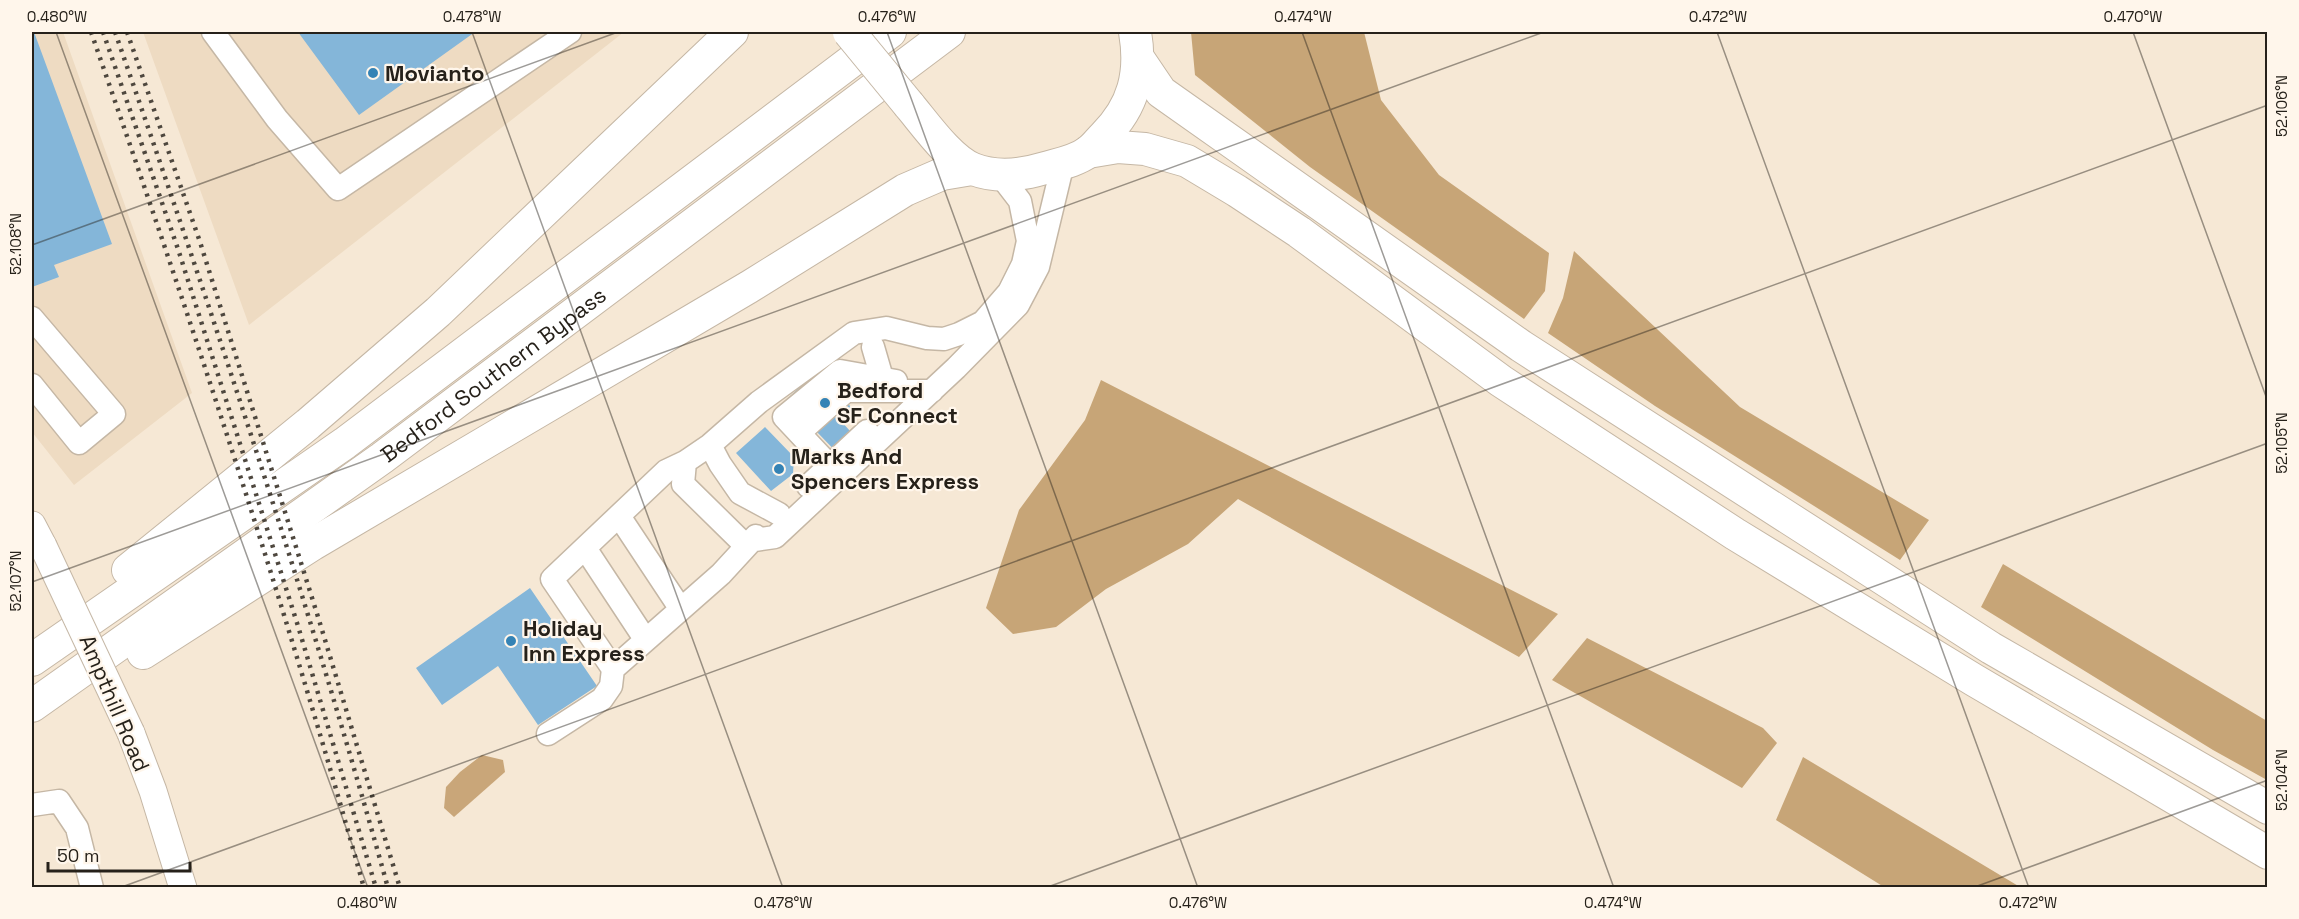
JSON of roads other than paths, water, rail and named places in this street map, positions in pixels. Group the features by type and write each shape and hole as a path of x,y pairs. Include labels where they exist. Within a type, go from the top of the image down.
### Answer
{"highway":[{"path":"32,643 143,559 308,424 438,312 732,32"},
{"path":"849,32 944,147 986,172"},
{"name":"Bedford Southern Bypass","path":"32,660 345,443 890,32"},
{"name":"Bedford Southern Bypass","path":"32,706 382,458 949,32"},
{"path":"1076,158 1125,112 1135,85 1136,39"},
{"path":"1136,39 1161,92 1521,346 1991,648 2268,808"},
{"path":"32,721 75,697 313,544 749,287 905,190 942,174 1033,172 1118,147 1145,149 1187,161 1238,191 1299,232 1501,381 1736,534 1974,680 2268,853"}],"main road":[{"name":"Ampthill Road","path":"37,536 131,733 153,791 183,888"}],"lane":[{"path":"213,32 277,119 338,189 570,32"},
{"path":"685,462 683,484 742,542 775,537 932,391 1018,305 1038,267 1076,158"},
{"path":"613,669 552,579 666,471 685,462 710,445 759,402 854,333 886,328 927,338 944,339 983,322 1009,292 1023,264 1028,241 1020,201 986,172"},
{"path":"32,318 114,414 79,443 32,386"},
{"path":"944,339 956,368"},
{"path":"873,347 882,378"},
{"path":"830,466 784,417 840,371 882,378 932,391"},
{"path":"799,433 846,391 932,391"},
{"path":"548,734 602,699 611,686 613,669 721,574 750,541 881,418 932,391"},
{"path":"710,445 740,493 779,514"},
{"path":"619,516 680,608"},
{"path":"585,548 645,639"},
{"path":"32,805 58,801 77,828 92,888"}],"railway":[{"path":"91,32 234,457 301,672 364,888"},
{"path":"103,32 178,249 298,626 376,888"},
{"path":"115,32 258,457 325,672 388,888"},
{"path":"127,32 200,242 319,620 400,888"}],"place":[{"name":"Movianto","path":"373,73"},
{"name":"Bedford SF Connect","path":"825,403"},
{"name":"Marks And Spencers Express","path":"779,469"},
{"name":"Holiday Inn Express","path":"511,641"}]}
